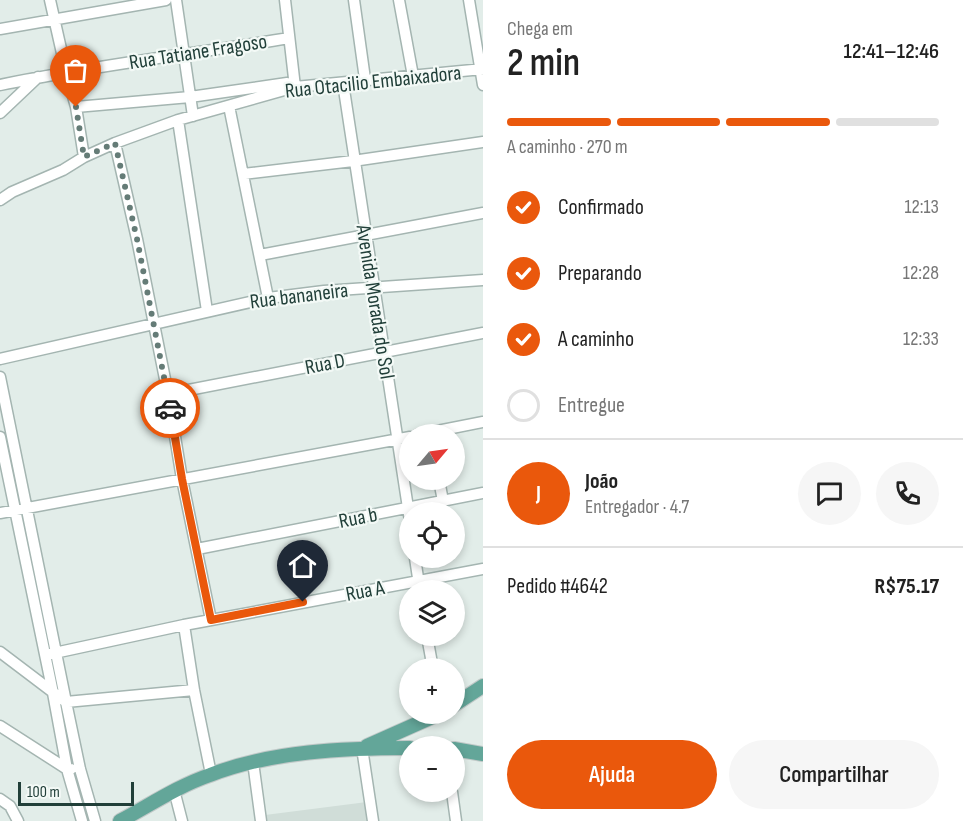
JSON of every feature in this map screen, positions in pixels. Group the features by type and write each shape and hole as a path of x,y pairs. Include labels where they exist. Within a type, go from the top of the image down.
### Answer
{"main road":[{"path":"465,698 483,686"},
{"path":"362,748 416,724"},
{"path":"120,821 174,790 211,774 254,762 300,754 362,748 399,748"},
{"path":"465,751 483,754"}],"street":[{"path":"50,0 53,20 76,107 84,157"},
{"path":"0,29 166,0"},
{"path":"176,0 193,116"},
{"path":"76,107 294,85 285,0"},
{"path":"354,0 365,79"},
{"path":"399,0 413,76"},
{"path":"469,0 483,85"},
{"name":"Rua Tatiane Fragoso","path":"0,85 66,71 290,38"},
{"name":"Rua Otacilio Embaixadora","path":"0,200 12,192 63,170 84,157 115,143 178,120 294,85 342,83 365,79 482,70"},
{"path":"0,113 38,77"},
{"name":"Avenida Morada do Sol","path":"342,83 407,502"},
{"path":"229,106 268,298"},
{"path":"178,120 207,311"},
{"path":"243,174 483,142"},
{"path":"115,143 137,239 211,620"},
{"path":"260,255 483,213"},
{"name":"Rua bananeira","path":"0,359 268,298 373,287 483,280"},
{"name":"Rua D","path":"168,394 483,333"},
{"path":"0,377 21,508 50,654 53,693 67,769 82,821"},
{"path":"465,426 483,422"},
{"path":"0,437 21,508"},
{"path":"0,513 399,438"},
{"path":"441,490 443,501"},
{"name":"Rua b","path":"438,502 483,493"},
{"name":"Rua b","path":"197,549 399,510"},
{"name":"Rua A","path":"442,580 483,569"},
{"name":"Rua A","path":"50,654 184,625 399,589"},
{"path":"184,625 211,774"},
{"path":"0,652 66,702 194,690"},
{"path":"50,654 66,702 80,769 95,821"},
{"path":"0,726 67,769 80,769"},
{"path":"362,748 374,821"},
{"path":"254,762 261,821"},
{"path":"174,790 182,821"},
{"path":"0,799 10,806 18,821"},
{"path":"453,802 456,821"}],"shaded area":[{"path":"367,802 369,821 266,821 265,815"}],"way so far":[{"path":"76,107 84,157 115,143 137,239 170,408"}],"route":[{"path":"170,408 211,620 303,602"}]}
